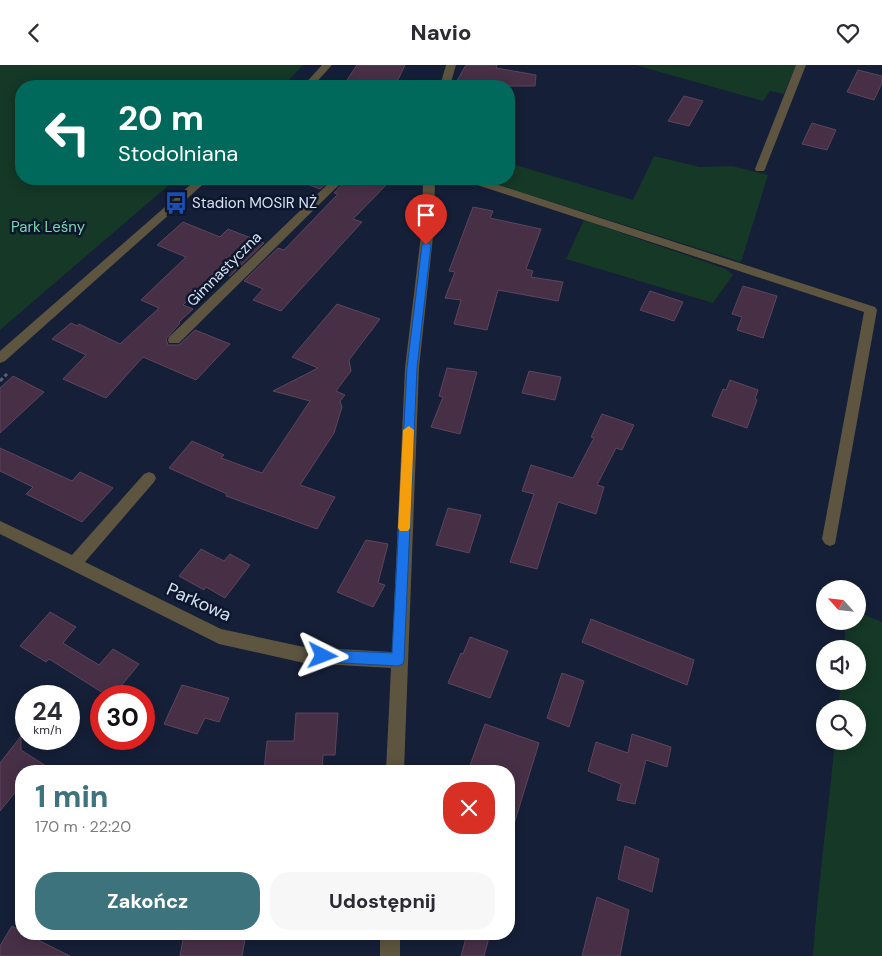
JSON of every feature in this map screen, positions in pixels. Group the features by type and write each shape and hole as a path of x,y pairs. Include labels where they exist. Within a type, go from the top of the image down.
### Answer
{"street":[{"path":"313,80 327,65"},
{"path":"447,80 451,65"},
{"path":"760,169 801,65"},
{"path":"0,357 196,185"},
{"name":"Gimnastyczna","path":"174,340 332,185"},
{"path":"395,765 398,660 412,368 428,227 429,185"},
{"path":"487,185 871,310 830,539"},
{"path":"74,565 148,478"},
{"name":"Parkowa","path":"0,527 219,636 304,655 398,660"},
{"path":"390,940 390,956"}],"green space":[{"name":"Park Leśny","path":"0,65 303,65 289,80 15,80 15,185 169,185 0,330"},
{"path":"635,65 796,65 784,94 770,91 763,101"},
{"path":"654,156 700,167 732,166 768,175 741,262 499,185 515,185 515,165 633,200"},
{"path":"584,220 726,269 733,275 713,303 566,259"},
{"path":"866,615 882,622 882,956 813,956 834,750 866,750 866,700 839,700 840,690 866,690 866,640 845,640 845,630 866,630"}],"building":[{"path":"357,65 405,65 398,80 347,80"},
{"path":"466,65 497,65 496,68 536,75 535,86 515,86 515,80 457,80"},
{"path":"858,70 882,76 882,83 874,100 847,92"},
{"path":"684,96 703,101 689,126 668,121"},
{"path":"812,123 836,130 827,150 802,144"},
{"path":"310,185 324,185 320,189"},
{"path":"341,185 386,185 353,219 362,222 281,311 253,300 263,289 244,281 278,248 284,250 338,194 334,193"},
{"path":"473,207 493,211 490,218 541,229 526,269 533,271 531,277 563,282 558,301 498,290 487,330 454,324 461,300 445,298 455,272 449,271"},
{"path":"183,222 220,237 228,229 264,243 230,276 217,270 183,305 193,309 179,322 166,339 168,345 179,345 195,330 230,344 196,380 143,357 106,398 63,379 86,355 52,339 71,323 77,326 79,324 120,344 159,308 141,300 186,257 157,245"},
{"path":"743,286 777,296 763,338 737,330 742,317 732,314"},
{"path":"650,291 683,302 674,321 640,310"},
{"path":"337,304 380,319 349,360 351,371 336,391 345,395 340,401 342,407 334,433 300,485 335,497 317,529 226,496 227,494 169,468 192,441 224,455 221,458 262,473 310,401 273,391 318,368 292,357"},
{"path":"447,368 477,372 460,434 431,427 443,397 439,396"},
{"path":"529,371 561,377 555,400 522,393"},
{"path":"13,376 44,392 0,433 0,388"},
{"path":"730,380 758,390 755,399 757,400 747,428 712,416 723,389 726,390"},
{"path":"602,414 634,425 622,450 616,448 597,485 604,487 596,514 558,502 537,569 510,562 534,494 522,491 531,465 573,478 594,438 591,437"},
{"path":"0,448 72,481 80,472 113,488 82,522 26,494 33,487 0,471"},
{"path":"448,508 481,515 469,553 436,545"},
{"path":"366,540 388,544 378,583 385,585 373,607 337,592"},
{"path":"201,549 224,561 230,554 250,565 225,598 206,587 204,590 179,576"},
{"path":"50,612 76,627 63,643 99,665 113,649 139,664 122,685 90,685 49,659 46,662 20,646"},
{"path":"591,619 694,660 687,685 582,642"},
{"path":"470,637 508,651 490,698 448,683"},
{"path":"562,673 584,681 569,727 547,718"},
{"path":"182,685 229,698 219,722 205,718 197,734 164,724"},
{"path":"296,713 338,713 335,755 323,755 322,765 265,765 267,741 294,741"},
{"path":"485,724 539,743 515,821 515,765 470,765"},
{"path":"632,734 671,747 667,767 646,760 635,804 617,800 621,784 588,771 596,742 628,753"},
{"path":"15,744 15,750 21,750 45,765 15,765 15,792 0,811 0,763"},
{"path":"625,846 659,859 652,892 618,879"},
{"path":"597,897 629,910 620,956 582,956"},
{"path":"12,926 15,928 15,940 38,940 70,956 0,956 0,946"},
{"path":"183,940 245,940 242,956 180,956"},
{"path":"465,940 488,940 484,956 461,956"}],"slow traffic":[{"path":"404,528 409,430"}],"place":[{"name":"Stadion MOSIR NŻ","path":"176,203"}],"route":[{"path":"323,656 398,660 412,368 426,245"}]}
